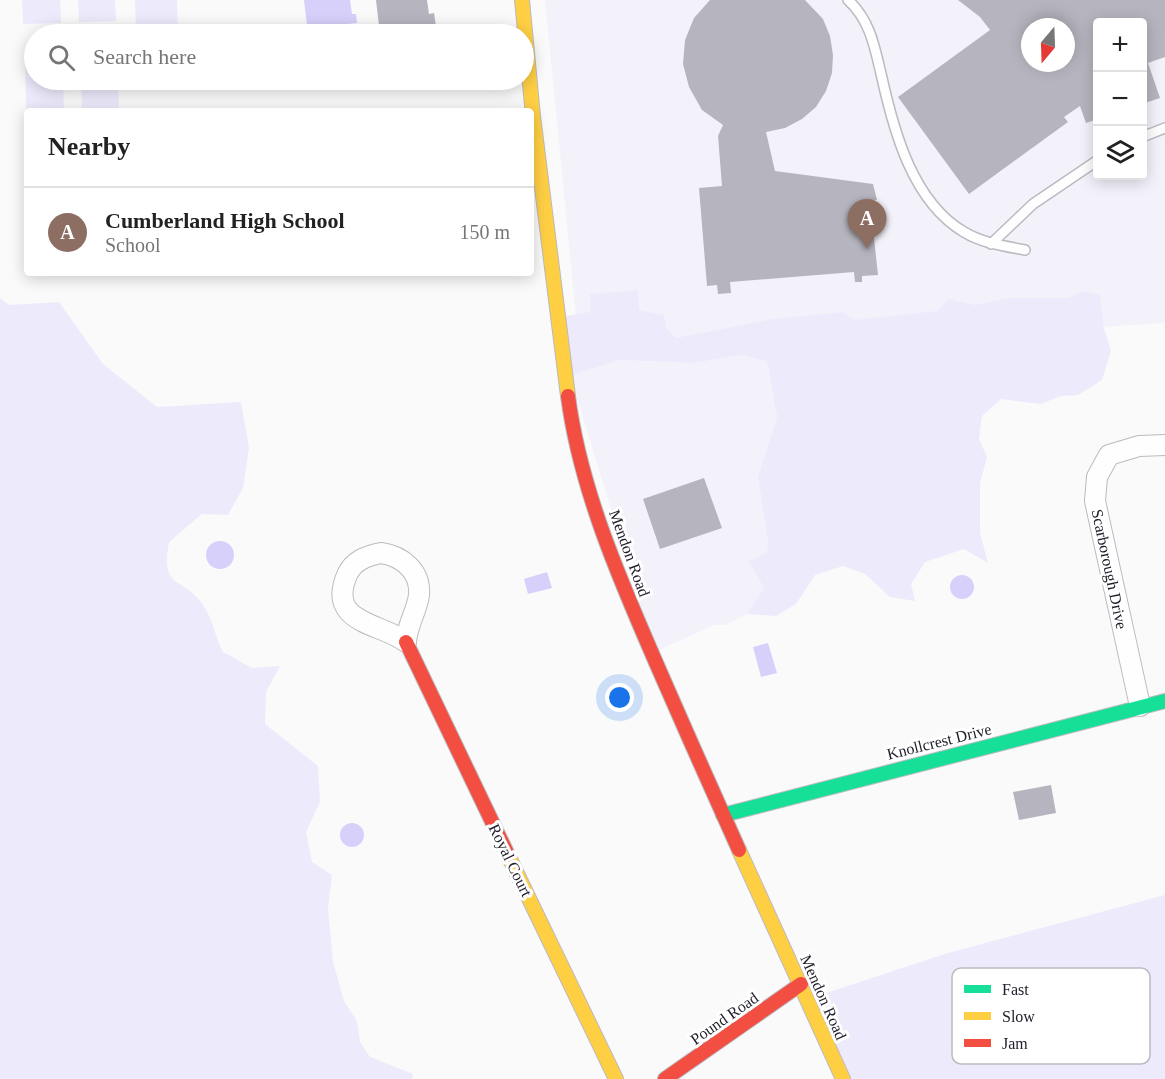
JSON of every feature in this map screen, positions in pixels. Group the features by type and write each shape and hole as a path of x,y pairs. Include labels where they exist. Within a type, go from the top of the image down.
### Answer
{"main road":[{"name":"Mendon Road","path":"522,0 524,24"},
{"name":"Mendon Road","path":"530,90 531,108"},
{"name":"Mendon Road","path":"534,137 543,229 571,418 618,575 723,815 843,1079"},
{"name":"Royal Court","path":"406,642 616,1079"},
{"name":"Knollcrest Drive","path":"723,815 1165,701"},
{"name":"Pound Road","path":"665,1079 801,984"}],"street":[{"name":"Scarborough Drive","path":"1140,706 1095,501 1096,477 1109,455 1139,446 1165,445"},
{"path":"381,553 393,555 413,570 418,582 418,595 407,628 406,642 394,633 362,623 346,605 343,593 349,570 368,555 381,553"}],"lane":[{"path":"848,0 858,9 870,28 889,110 907,160 925,194 945,220 965,234 991,244 1025,250"},
{"path":"1147,135 1165,128"},
{"path":"991,244 1033,204 1093,163"}],"shaded area":[{"path":"22,0 60,0 61,23 23,24"},
{"path":"78,0 115,0 116,21 79,22"},
{"path":"135,0 177,0 178,24 136,24"},
{"path":"304,0 350,0 352,14 356,14 357,23 348,24 307,24"},
{"path":"545,0 1165,0 1165,323 580,358"},
{"path":"26,90 63,90 64,108 26,108"},
{"path":"81,90 118,90 119,108 82,108"},
{"path":"638,290 639,310 664,315 666,328 676,338 773,319 843,312 855,320 937,311 949,299 974,305 1009,298 1069,298 1081,291 1100,295 1103,325 1111,351 1102,380 1078,395 1061,396 1041,404 1001,399 982,416 979,439 987,457 980,483 980,533 988,563 964,549 925,562 911,584 915,601 890,597 865,574 843,566 815,575 796,604 776,616 747,614 764,588 749,561 767,553 768,542 758,477 777,417 767,361 742,355 693,363 619,360 570,376 558,317 591,312 590,294"},
{"path":"0,298 9,305 59,302 103,364 157,407 241,402 249,448 243,488 228,515 202,514 169,542 167,558 170,576 188,589 203,605 223,652 252,668 280,666 266,692 265,724 318,766 320,802 306,832 312,862 332,875 328,909 333,962 344,1001 357,1021 360,1042 370,1057 413,1074 412,1079 0,1079"},
{"path":"742,355 767,361 777,417 758,477 768,542 764,588 747,614 726,625 714,625 659,650 653,645 570,376 619,360 693,363"},
{"path":"220,541 230,545 234,555 230,565 220,569 210,565 206,555 210,545"},
{"path":"547,572 552,588 528,594 524,579"},
{"path":"962,575 971,578 974,587 971,596 962,599 953,596 950,587 953,578"},
{"path":"768,643 777,673 761,677 753,647"},
{"path":"352,823 361,826 364,835 361,844 352,847 343,844 340,835 343,826"},
{"path":"1165,895 1165,1079 848,1079 811,998 948,953"}],"building":[{"path":"376,0 427,0 429,14 434,13 436,24 379,24"},
{"path":"710,0 805,0 823,19 830,36 833,55 832,73 826,91 816,107 802,119 785,128 766,132 775,171 873,184 877,200 870,201 878,275 862,276 862,282 855,282 854,272 730,282 731,293 718,294 717,285 707,286 699,188 722,186 718,136 723,125 702,110 689,87 683,64 685,40 694,18"},
{"path":"958,0 1165,0 1165,57 1148,63 1160,98 1147,102 1147,18 1093,18 1093,121 1086,123 1080,106 1064,117 1068,122 969,194 898,97 990,30 980,17"},
{"path":"704,478 722,528 660,549 643,499"},
{"path":"1051,785 1056,813 1019,820 1013,792"}],"traffic: fast":[{"path":"723,815 1165,701"}],"traffic: slow":[{"path":"522,0 524,24"},
{"path":"531,90 532,108"},
{"path":"534,124 568,396"},
{"path":"739,850 843,1079"},
{"path":"508,855 616,1079"}],"traffic: jam":[{"path":"568,396 582,465 603,534 629,600 739,850"},
{"path":"406,642 508,855"},
{"path":"665,1079 801,984"}],"place":[{"name":"Cumberland High School","path":"867,249"}]}
